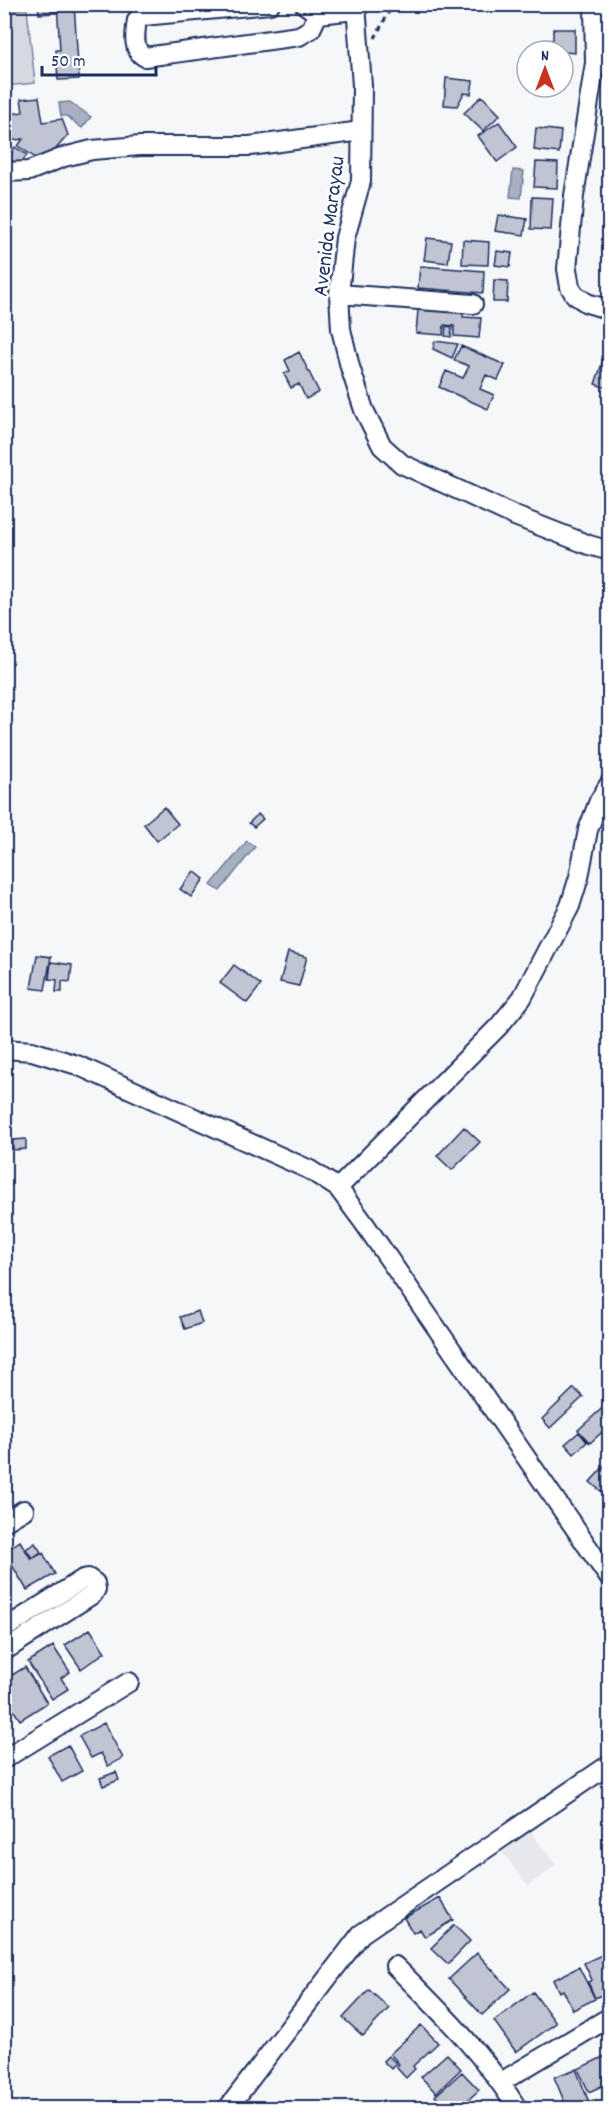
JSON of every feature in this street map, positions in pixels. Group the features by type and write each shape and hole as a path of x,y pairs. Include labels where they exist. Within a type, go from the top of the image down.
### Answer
{"street":[{"path":"270,4 143,16 137,20 136,48 145,57 299,36 311,28 311,9 356,7"},
{"path":"594,4 602,63 574,196 567,269 570,287 575,295 587,303 609,310"},
{"name":"Avenida Marayau","path":"356,7 362,86 361,181 345,238 339,294 341,329 364,410 382,446 402,464 515,516 589,545 609,550"},
{"path":"4,172 29,171 64,157 92,150 140,146 250,146 361,131"},
{"path":"339,294 473,304"},
{"path":"338,1188 500,1026 522,998 570,906 579,877 588,830 609,783"},
{"path":"4,1049 32,1051 77,1065 310,1170 338,1188 609,1579"},
{"path":"4,1522 24,1510"},
{"path":"4,1629 82,1579 88,1578 95,1583 96,1589 93,1594 4,1652"},
{"path":"4,1759 129,1682"},
{"path":"228,2109 361,1934 609,1764"},
{"path":"395,1966 459,2030 501,2082 517,2109"},
{"path":"501,2082 609,2017"}],"path":[{"path":"359,53 371,46 393,4"}],"shaded area":[{"path":"27,9 35,83 5,86 5,11"},
{"path":"530,1831 556,1865 528,1886 502,1852"}],"water":[{"path":"70,102 91,117 82,128 66,116 61,116 59,103"},
{"path":"513,170 524,171 521,198 510,197"},
{"path":"247,841 255,847 220,891 211,885"}],"building":[{"path":"38,4 55,4 56,13 39,14"},
{"path":"57,4 74,4 79,79 58,80 56,50 60,50"},
{"path":"553,29 575,29 575,39 553,39"},
{"path":"446,78 473,81 471,94 464,93 457,106 444,105"},
{"path":"482,96 500,115 483,131 464,113"},
{"path":"39,97 43,122 62,119 68,135 55,150 37,159 18,146 23,139 8,141 4,115 23,112 21,99"},
{"path":"499,122 517,147 497,162 478,136"},
{"path":"536,128 561,131 559,153 534,150"},
{"path":"15,147 27,155 19,166 8,158"},
{"path":"536,162 558,163 557,188 534,187"},
{"path":"532,197 553,198 551,230 531,229"},
{"path":"498,215 527,219 524,235 495,231"},
{"path":"427,238 451,241 448,263 424,260"},
{"path":"463,240 489,242 488,265 462,264"},
{"path":"497,251 512,253 510,267 495,265"},
{"path":"420,266 484,271 483,293 418,288"},
{"path":"494,280 508,281 507,302 493,302"},
{"path":"418,310 463,312 463,317 481,318 479,338 454,336 454,326 444,325 443,335 416,333"},
{"path":"446,326 452,327 451,337 445,336"},
{"path":"435,341 458,344 452,358 433,349"},
{"path":"461,346 505,365 498,380 486,375 480,389 494,395 488,409 439,387 446,371 463,378 469,366 454,360"},
{"path":"608,346 610,346 610,389 595,384"},
{"path":"299,352 319,392 306,399 299,384 291,388 284,374 290,371 285,360"},
{"path":"164,807 178,824 157,841 144,824"},
{"path":"258,814 263,819 254,827 249,823"},
{"path":"194,871 204,879 191,897 180,889"},
{"path":"288,952 307,957 299,986 280,982"},
{"path":"37,955 51,957 45,990 31,988"},
{"path":"51,962 72,965 70,982 62,981 62,992 56,992 57,980 49,979"},
{"path":"234,965 261,985 247,1003 220,983"},
{"path":"464,1127 480,1142 452,1170 437,1156"},
{"path":"4,1129 11,1129 11,1138 4,1138"},
{"path":"26,1139 26,1149 13,1150 13,1140"},
{"path":"198,1311 202,1323 185,1329 180,1317"},
{"path":"574,1388 583,1397 550,1428 542,1419"},
{"path":"608,1403 610,1405 610,1425 590,1443 578,1430"},
{"path":"579,1432 587,1442 574,1454 565,1444"},
{"path":"606,1464 610,1467 608,1497 590,1482"},
{"path":"20,1541 31,1559 43,1553 55,1574 27,1590 4,1552"},
{"path":"35,1543 41,1552 32,1558 26,1549"},
{"path":"90,1629 105,1652 81,1669 65,1645"},
{"path":"53,1646 70,1672 61,1678 68,1689 52,1699 28,1662"},
{"path":"25,1667 47,1703 20,1720 4,1696 4,1680"},
{"path":"104,1723 123,1758 108,1766 101,1753 91,1758 79,1736"},
{"path":"68,1745 82,1771 62,1782 48,1756"},
{"path":"116,1772 119,1780 103,1786 100,1778"},
{"path":"440,1898 453,1920 425,1937 420,1929 413,1933 404,1918"},
{"path":"454,1925 470,1941 448,1964 431,1948"},
{"path":"477,1953 510,1989 482,2015 449,1979"},
{"path":"606,1953 610,1960 610,1991 595,1998 588,1982 592,1980 584,1963"},
{"path":"579,1967 595,1999 573,2010 563,1990 559,1992 553,1980"},
{"path":"369,1990 389,2008 363,2036 343,2018"},
{"path":"533,1992 556,2023 516,2052 494,2021"},
{"path":"421,2025 438,2043 413,2066 415,2069 406,2078 396,2067 399,2064 390,2054"},
{"path":"447,2054 461,2069 436,2093 421,2077"},
{"path":"388,2056 396,2063 391,2069 383,2061"},
{"path":"605,2056 610,2065 610,2082 589,2092 578,2069"},
{"path":"576,2069 589,2102 574,2108 567,2108 554,2077"},
{"path":"462,2072 479,2090 459,2108 446,2108 435,2096"}]}
